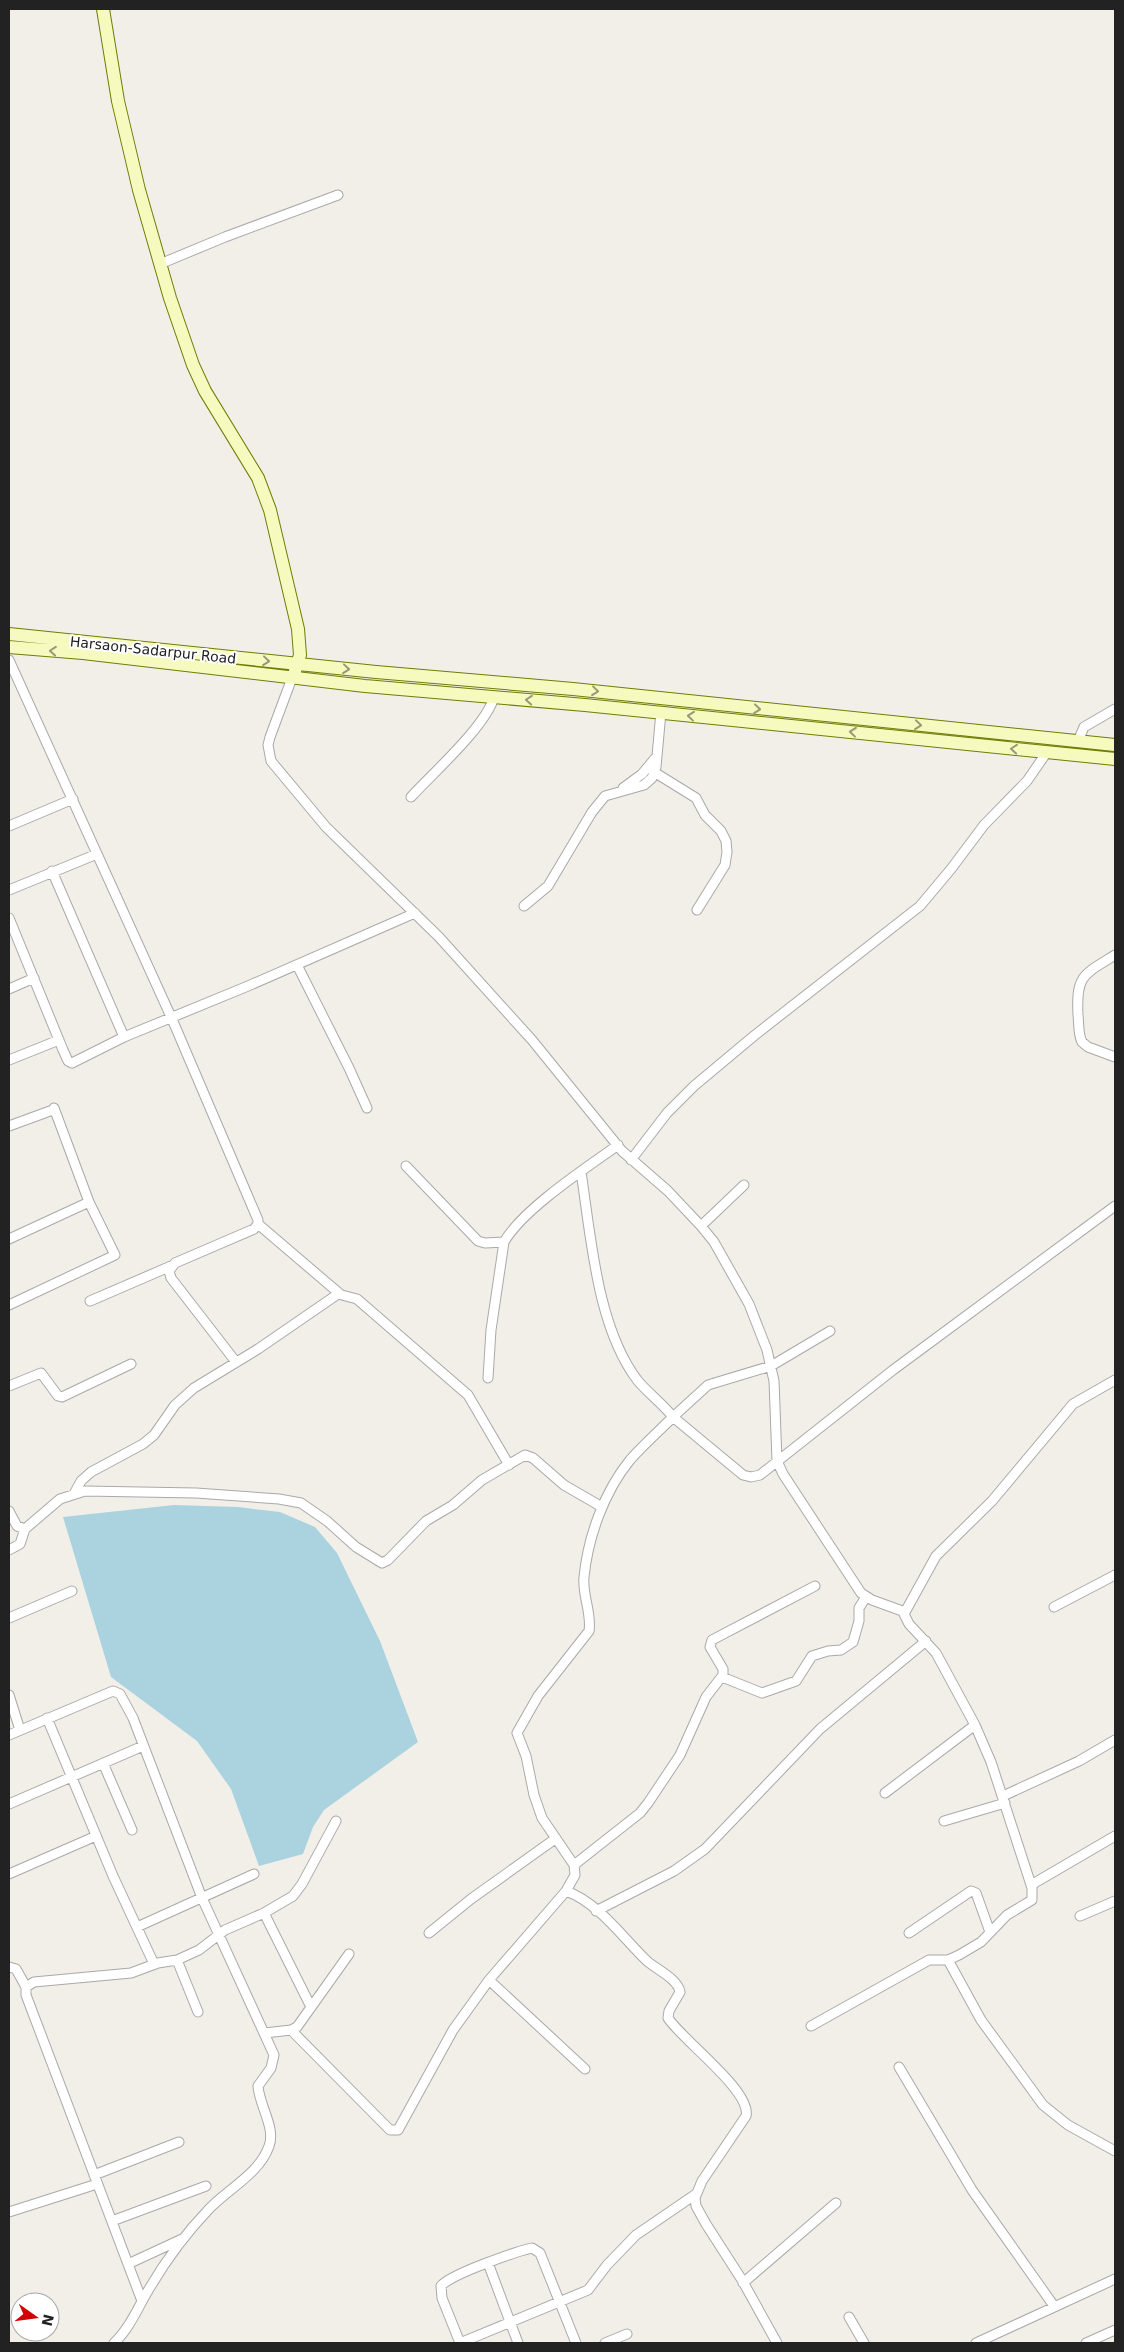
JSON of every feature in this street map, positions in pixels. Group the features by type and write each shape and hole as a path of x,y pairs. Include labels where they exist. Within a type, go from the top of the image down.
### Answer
{"street":[{"path":"103,9 118,101 139,190 160,264 190,354 205,391 258,478 266,496 298,629 300,645 298,664 270,737 269,754 271,761 326,827 415,912 532,1040 631,1160 668,1191 701,1226 720,1252 749,1304 771,1366 775,1392 777,1461 783,1474 866,1598 905,1612"},
{"path":"160,264 225,237 338,195"},
{"name":"Harsaon-Sadarpur Road","path":"9,634 298,664 573,689 1115,745"},
{"name":"Harsaon-Sadarpur Road","path":"9,647 83,653 292,678 661,712 1115,759"},
{"path":"9,660 172,1019 258,1224 340,1294 357,1299 462,1389 482,1417 509,1465"},
{"path":"411,797 480,724 490,709 494,697"},
{"path":"1082,756 1081,742 1084,727 1115,709"},
{"path":"524,906 548,886 598,803 609,793 644,786 652,778 657,756 661,712"},
{"path":"631,1160 667,1113 694,1086 755,1035 920,906 952,869 984,825 1027,781 1047,752"},
{"path":"617,792 634,780 657,756"},
{"path":"654,772 698,800 705,815 720,831 726,841 726,858 722,870 697,910"},
{"path":"9,826 73,799"},
{"path":"9,890 97,854"},
{"path":"52,871 124,1037"},
{"path":"9,918 59,1040 67,1058 72,1063 124,1037 172,1019 415,912"},
{"path":"1115,955 1085,975 1079,984 1077,995 1082,1042 1088,1047 1115,1057"},
{"path":"297,965 345,1059 367,1108"},
{"path":"9,989 34,978"},
{"path":"9,1060 59,1040"},
{"path":"9,1126 52,1110 89,1202 115,1255 9,1305"},
{"path":"488,1378 491,1330 504,1242 508,1234 539,1205 618,1145"},
{"path":"406,1166 478,1241 485,1243 504,1242"},
{"path":"582,1172 593,1254 606,1314 620,1347 638,1381 673,1417 746,1476 760,1475 893,1370 1115,1206"},
{"path":"701,1226 744,1185"},
{"path":"9,1239 89,1202"},
{"path":"90,1301 254,1229 258,1224"},
{"path":"170,1266 169,1273 171,1278 236,1362"},
{"path":"74,1494 81,1481 91,1472 143,1444 154,1435 175,1405 194,1388 333,1296 340,1294"},
{"path":"291,2030 390,2130 394,2131 404,2124 448,2037 489,1980 566,1891 575,1875 574,1865 555,1839 537,1804 526,1756 517,1733 538,1696 589,1630 590,1624 584,1576 588,1554 602,1507 628,1462 708,1385 771,1366 830,1331"},
{"path":"9,1386 41,1373 58,1396 68,1396 131,1364"},
{"path":"811,2026 930,1960 948,1960 978,1944 1007,1915 1032,1900 1031,1885 991,1762 945,1668 926,1641 905,1620 905,1612 936,1556 992,1501 1073,1404 1115,1380"},
{"path":"9,1550 20,1544 25,1529 51,1506 74,1494 99,1491 196,1492 293,1500 312,1509 356,1547 382,1563 388,1560 426,1521 454,1505 482,1480 522,1457 530,1456 564,1485 602,1507"},
{"path":"9,1511 17,1526 25,1529"},
{"path":"1054,1607 1115,1575"},
{"path":"574,1865 640,1813 680,1756 706,1697 722,1677 723,1669 710,1647 712,1640 815,1586"},
{"path":"9,1618 72,1591"},
{"path":"722,1677 755,1692 762,1693 796,1681 812,1656 828,1651 841,1650 853,1642 859,1621 859,1608 866,1598"},
{"path":"596,1911 674,1871 705,1849 823,1727 926,1641"},
{"path":"9,1735 113,1691 123,1697 202,1898 266,2033 275,2058 271,2068 258,2086 271,2137 270,2144 258,2164 210,2208 183,2239 127,2328 114,2343"},
{"path":"9,1695 20,1730"},
{"path":"47,1718 96,1836 154,1964"},
{"path":"885,1793 975,1726"},
{"path":"944,1821 1004,1800 1115,1740"},
{"path":"9,1804 143,1746"},
{"path":"103,1763 132,1830"},
{"path":"26,1987 34,1982 131,1973 154,1964 177,1960 205,1946 218,1934 233,1925 288,1900 297,1892 336,1821"},
{"path":"9,1874 96,1836"},
{"path":"1031,1885 1115,1836"},
{"path":"429,1933 471,1899 555,1839"},
{"path":"137,1927 254,1874"},
{"path":"566,1891 580,1898 596,1911 648,1961 677,1985 680,1992 669,2011 668,2018 721,2073 745,2105 746,2116 696,2194 636,2235 607,2265 588,2290 559,2303 460,2343 442,2298 441,2286 447,2281 488,2263 527,2249 536,2250 540,2253 559,2303 576,2343"},
{"path":"909,1933 972,1891 976,1893 990,1932"},
{"path":"1080,1916 1115,1901"},
{"path":"264,1912 311,2007"},
{"path":"266,2033 291,2030 300,2024 349,1954"},
{"path":"177,1960 198,2012"},
{"path":"948,1960 981,2020 1043,2105 1068,2125 1115,2151"},
{"path":"9,1967 16,1969 26,1987 26,1995 142,2302"},
{"path":"489,1980 585,2069"},
{"path":"899,2068 972,2190 1054,2306"},
{"path":"94,2174 179,2142"},
{"path":"9,2212 97,2184"},
{"path":"112,2221 206,2186"},
{"path":"696,2194 696,2206 777,2343"},
{"path":"743,2283 836,2203"},
{"path":"128,2264 183,2239"},
{"path":"488,2263 518,2343"},
{"path":"976,2343 1115,2279"},
{"path":"849,2316 864,2343"},
{"path":"1086,2343 1115,2330"},
{"path":"605,2343 627,2334"}],"water":[{"path":"174,1505 238,1507 280,1512 315,1527 337,1553 380,1641 418,1742 324,1810 313,1827 303,1854 259,1866 231,1789 197,1741 111,1677 63,1517"}]}
